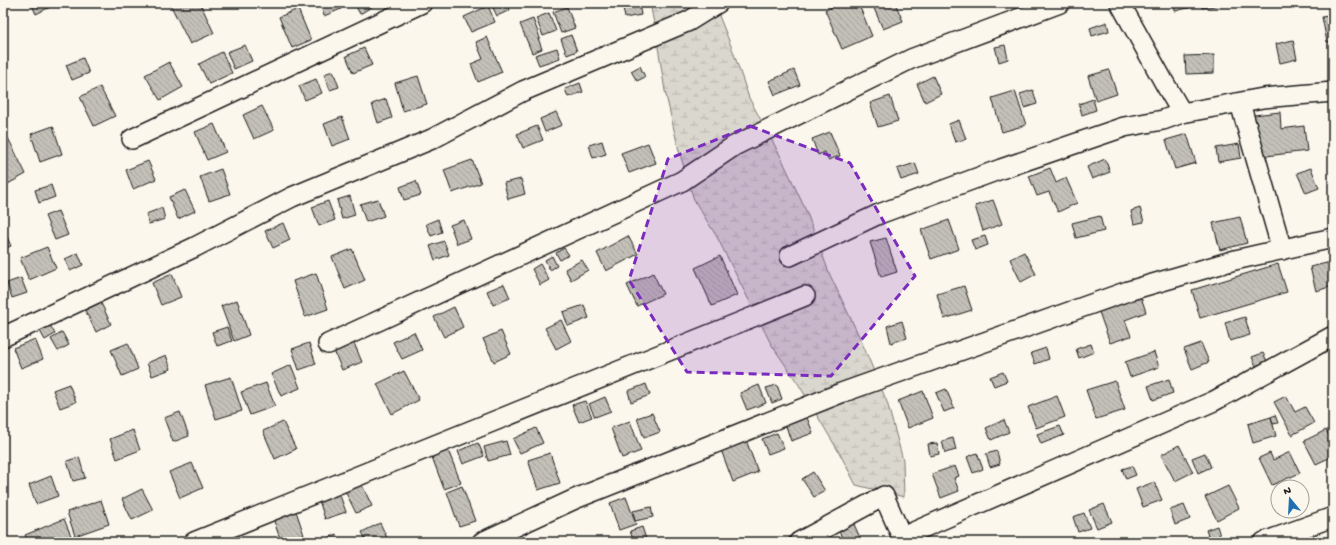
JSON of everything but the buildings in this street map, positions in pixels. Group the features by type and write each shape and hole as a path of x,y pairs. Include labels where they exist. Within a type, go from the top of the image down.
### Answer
{"street":[{"path":"132,139 422,3"},
{"path":"3,337 195,247 292,197 432,139 524,91 689,20 718,3"},
{"path":"328,344 682,182 734,146 911,59 1060,3"},
{"path":"1120,3 1182,113"},
{"path":"790,256 879,214 1001,169 1124,127 1163,120 1182,113 1263,98 1333,92"},
{"path":"1240,103 1282,250"},
{"path":"482,542 575,499 841,393 1128,291 1235,260 1333,238"},
{"path":"194,542 805,296"},
{"path":"799,542 884,496 903,539 1214,401 1333,336"},
{"path":"1264,542 1333,517"}],"highlighted area":[{"path":"750,126 850,163 915,276 831,376 687,372 629,280 668,159"}],"green space":[{"path":"650,3 714,3 733,51 749,98 781,157 807,213 830,275 860,338 887,402 903,460 904,497 856,485 840,454 799,385 771,344 717,237 694,200 679,151 665,91"}]}
